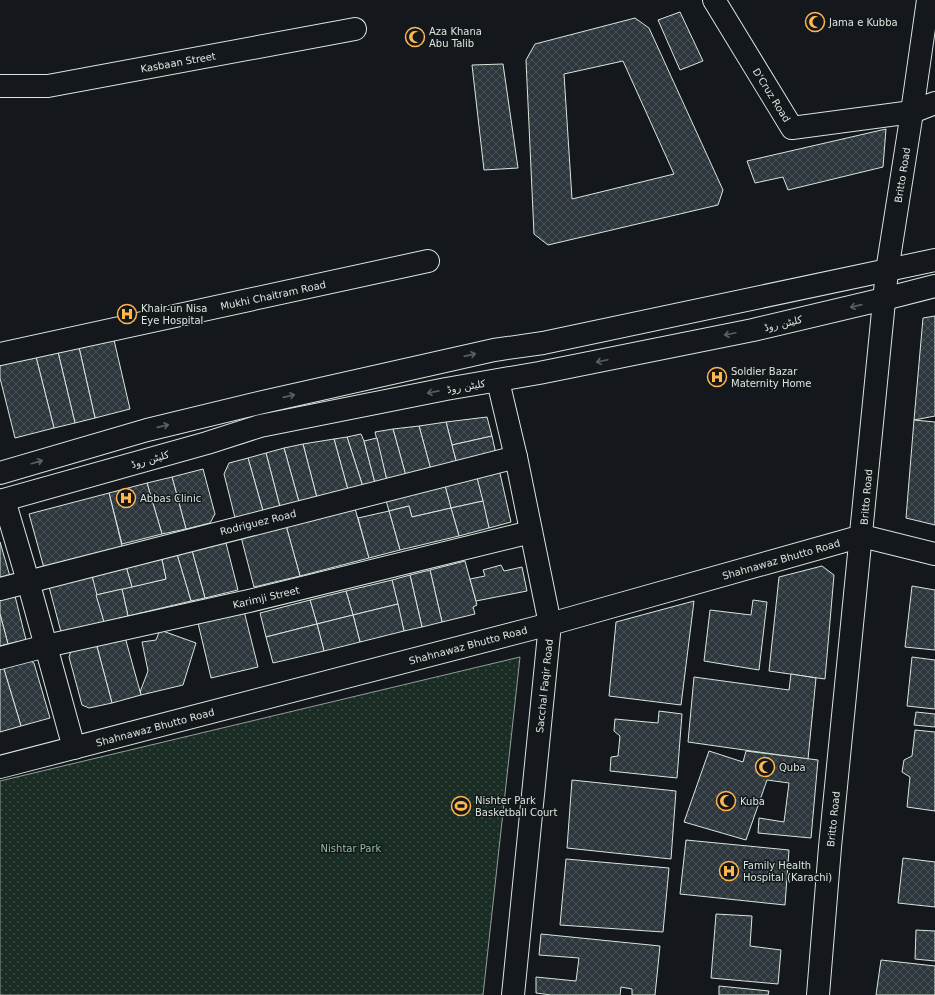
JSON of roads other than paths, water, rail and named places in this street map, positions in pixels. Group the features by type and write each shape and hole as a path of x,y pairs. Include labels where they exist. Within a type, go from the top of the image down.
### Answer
{"street":[{"name":"D'Cruz Road","path":"714,0 792,128 912,112"},
{"name":"Britto Road","path":"818,995 830,847 862,536 887,270 928,0"},
{"name":"Kasbaan Street","path":"0,86 48,86 355,29"},
{"path":"912,112 935,103"},
{"path":"0,473 147,430 263,402 494,350 550,341 935,260"},
{"name":"Mukhi Chaitram Road","path":"0,354 428,261"},
{"name":"کلیٹن روڈ","path":"2,500 200,445 260,426 446,389 540,374 753,330 884,300 935,286"},
{"name":"Sacchal Faqir Road","path":"498,380 516,457 550,624 513,995"},
{"name":"Rodriguez Road","path":"0,588 516,457"},
{"path":"2,500 28,581 74,748"},
{"name":"Karimji Street","path":"0,658 46,646 249,601 531,532"},
{"name":"Shahnawaz Bhutto Road","path":"0,767 550,624 862,536 935,554"}],"place":[{"name":"Jama e Kubba","path":"815,22"},
{"name":"Aza Khana Abu Talib","path":"415,37"},
{"name":"Khair-un Nisa Eye Hospital","path":"127,314"},
{"name":"Soldier Bazar Maternity Home","path":"717,377"},
{"name":"Abbas Clinic","path":"126,498"},
{"name":"Quba","path":"765,767"},
{"name":"Kuba","path":"726,801"},
{"name":"Nishter Park Basketball Court","path":"461,806"},
{"name":"Family Health Hospital (Karachi)","path":"729,871"}],"park label":[{"name":"Nishtar Park","path":"351,848"}]}
